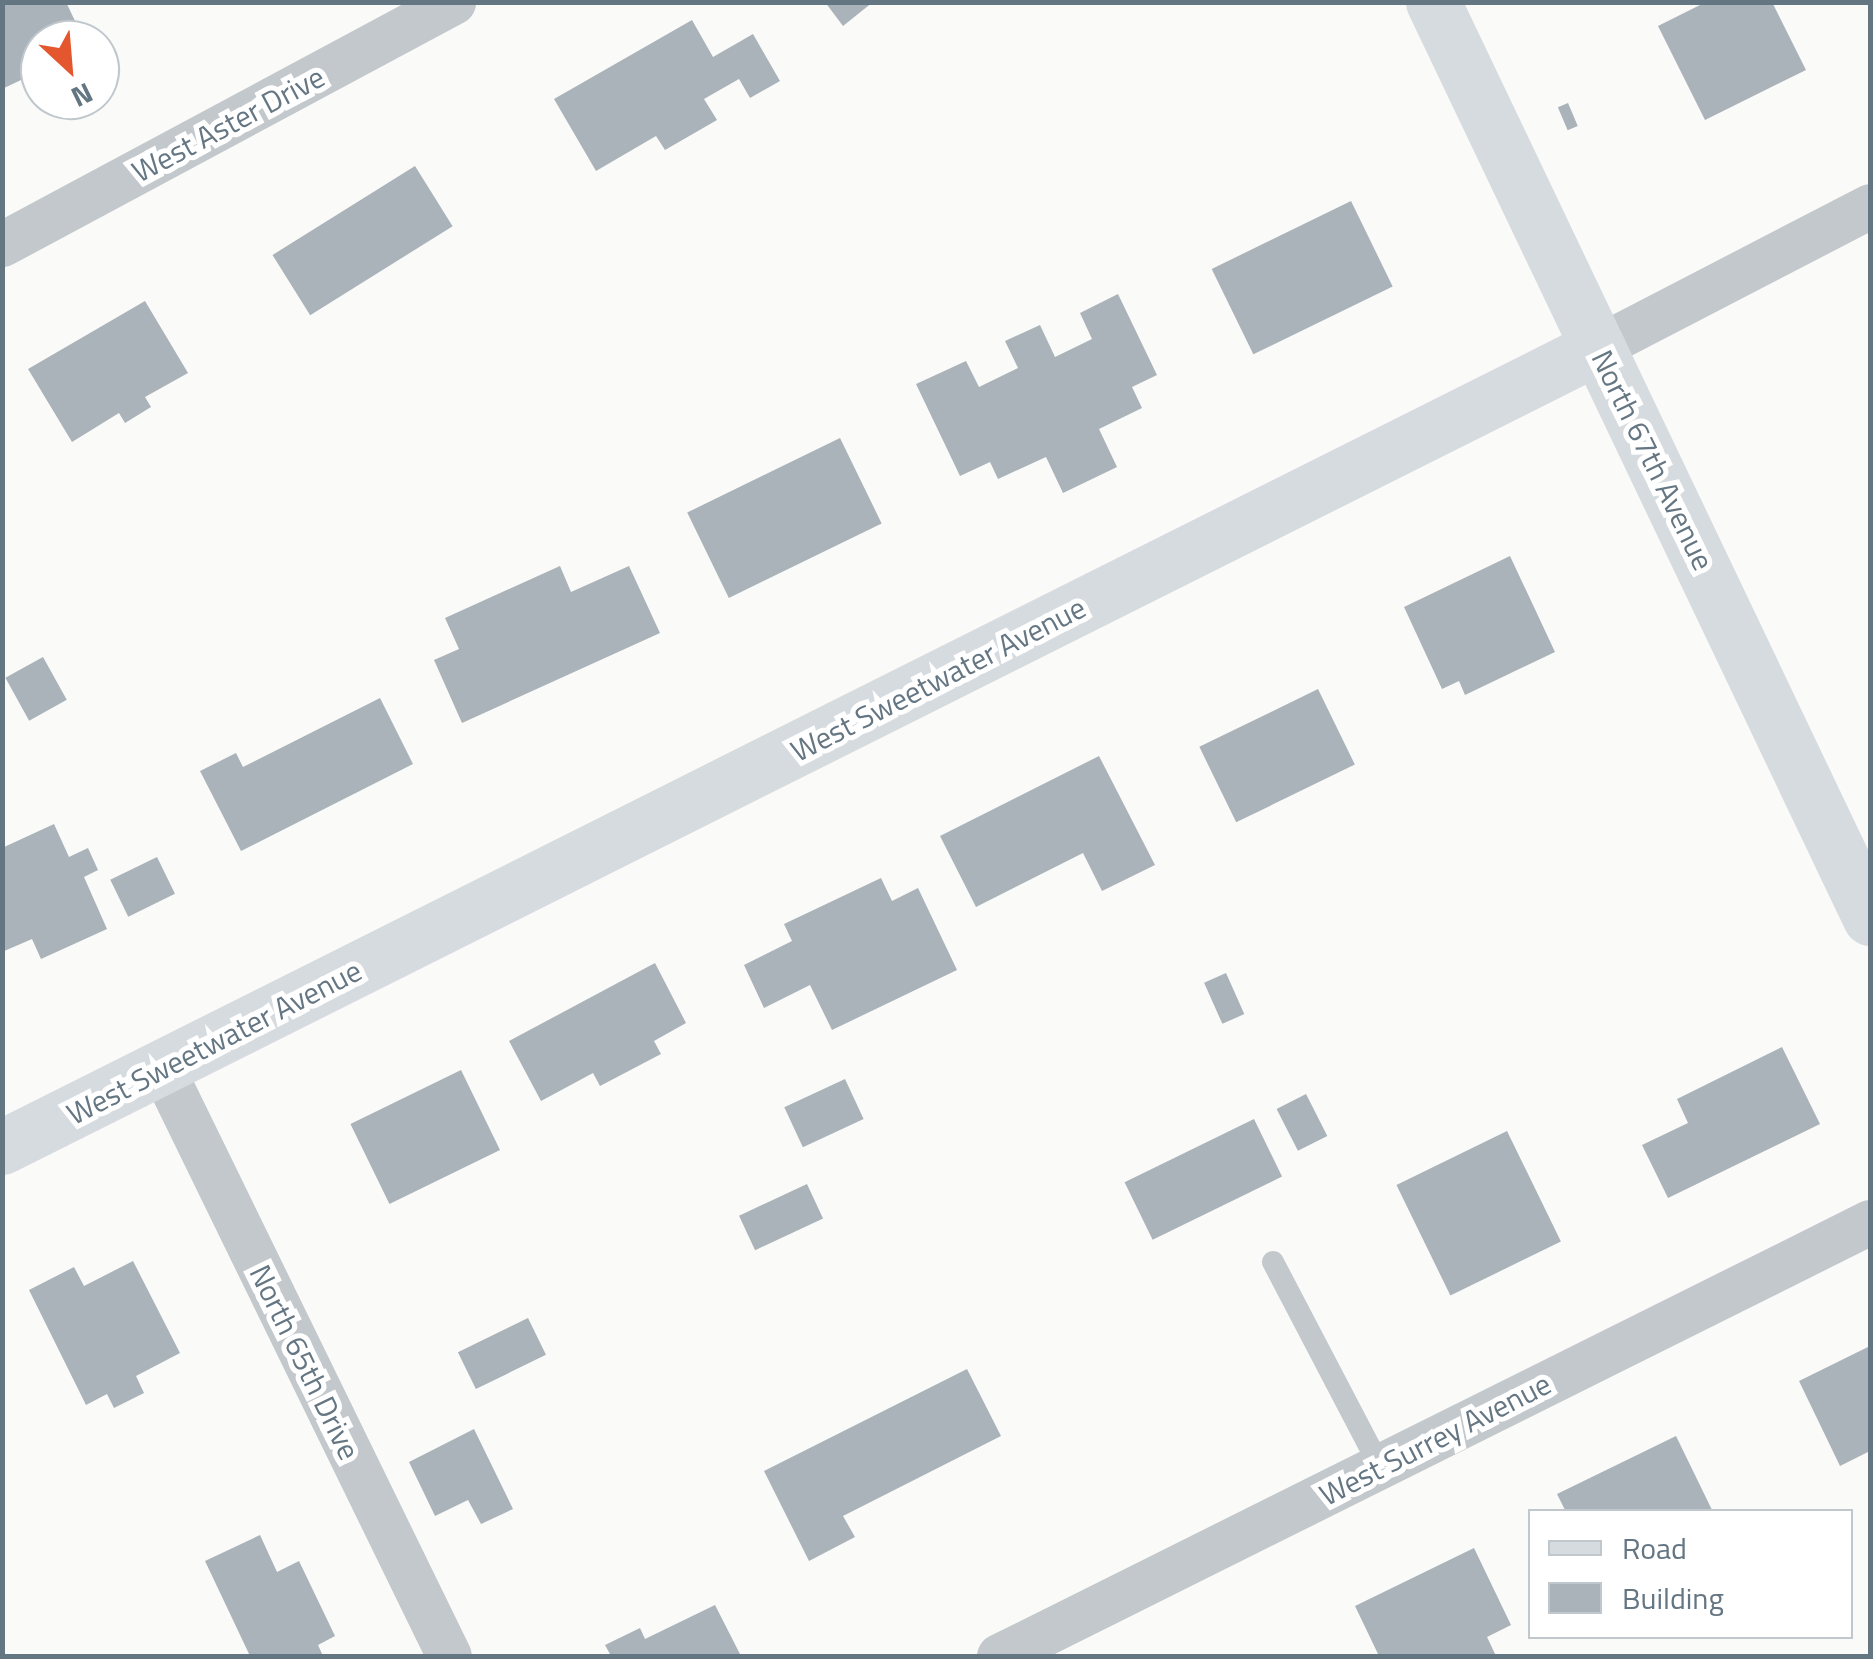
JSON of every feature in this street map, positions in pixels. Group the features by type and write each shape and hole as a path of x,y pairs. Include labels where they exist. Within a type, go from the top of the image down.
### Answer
{"street":[{"name":"West Aster Drive","path":"2,244 453,2"},
{"name":"North 67th Avenue","path":"1433,2 1870,918"},
{"name":"West Sweetwater Avenue","path":"2,1147 1598,347 1870,206"},
{"name":"North 65th Drive","path":"162,1068 449,1656"},
{"name":"West Surrey Avenue","path":"999,1656 1870,1222"}],"lane":[{"path":"1274,1262 1380,1466"}],"building":[{"path":"2,2 66,2 75,20 20,20 20,80 2,89"},
{"path":"825,2 873,2 843,26"},
{"path":"1706,2 1772,2 1806,70 1705,120 1658,26"},
{"path":"692,20 713,57 753,34 780,81 750,98 739,79 704,99 717,120 665,150 656,136 596,171 554,99"},
{"path":"1568,103 1578,126 1568,130 1558,107"},
{"path":"415,166 453,226 310,315 273,255"},
{"path":"1351,201 1393,286 1253,354 1212,269"},
{"path":"1118,294 1157,375 1132,387 1142,408 1099,429 1117,467 1063,493 1046,457 998,479 990,462 960,476 916,384 966,361 979,387 1018,368 1005,341 1040,325 1055,357 1092,339 1080,313"},
{"path":"145,301 188,373 145,397 151,407 125,423 119,413 72,442 28,369"},
{"path":"840,438 882,523 729,598 687,513"},
{"path":"1510,556 1555,652 1465,695 1459,681 1442,689 1404,607"},
{"path":"560,566 571,592 629,566 660,633 462,723 434,660 459,649 445,618"},
{"path":"43,657 67,700 29,721 5,678"},
{"path":"1318,689 1355,764 1236,822 1199,747"},
{"path":"380,698 413,764 241,851 200,771 236,753 243,767"},
{"path":"1099,756 1155,865 1102,891 1083,853 976,907 940,836"},
{"path":"54,824 69,857 88,848 98,870 84,877 107,929 41,959 32,939 2,952 2,848"},
{"path":"157,857 175,894 128,917 110,880"},
{"path":"881,878 892,901 918,888 957,970 832,1030 810,985 764,1008 744,965 792,941 784,924"},
{"path":"655,963 686,1023 654,1041 661,1054 600,1086 593,1073 541,1101 509,1041"},
{"path":"1226,973 1244,1014 1222,1024 1204,983"},
{"path":"1782,1047 1820,1124 1668,1198 1642,1145 1688,1123 1677,1099"},
{"path":"461,1070 500,1150 389,1204 350,1124"},
{"path":"845,1079 864,1119 803,1147 784,1107"},
{"path":"1306,1094 1327,1136 1298,1151 1277,1109"},
{"path":"1254,1119 1282,1177 1153,1240 1125,1182"},
{"path":"1507,1131 1561,1242 1450,1295 1396,1185"},
{"path":"807,1184 823,1218 755,1250 739,1216"},
{"path":"133,1261 180,1353 136,1376 144,1393 114,1408 107,1394 86,1405 29,1290 74,1267 84,1286"},
{"path":"528,1318 546,1355 476,1389 458,1352"},
{"path":"1870,1346 1870,1451 1840,1466 1799,1381"},
{"path":"967,1369 1001,1436 843,1516 855,1537 809,1561 764,1471"},
{"path":"474,1429 513,1509 481,1524 468,1500 435,1516 409,1462"},
{"path":"1676,1436 1712,1509 1564,1509 1557,1494"},
{"path":"260,1535 277,1572 299,1561 335,1636 318,1645 323,1656 250,1656 205,1561"},
{"path":"1474,1548 1511,1625 1487,1637 1496,1656 1379,1656 1355,1606"},
{"path":"715,1605 741,1656 611,1656 605,1645 640,1628 645,1639"}]}
